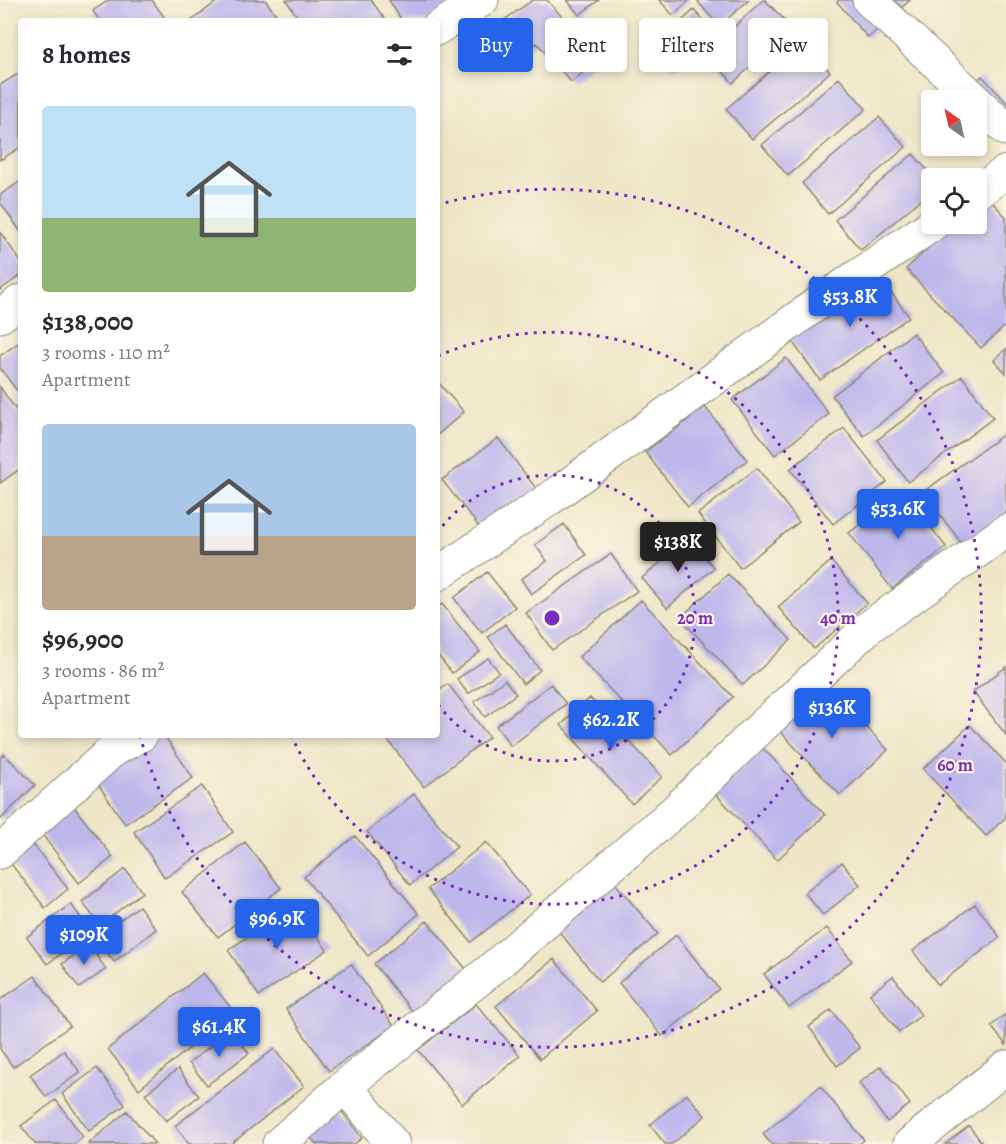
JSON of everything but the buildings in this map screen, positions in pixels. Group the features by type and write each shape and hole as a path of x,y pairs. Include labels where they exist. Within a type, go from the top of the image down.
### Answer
{"street":[{"path":"440,26 482,0"},
{"path":"869,0 964,90"},
{"path":"987,111 1006,129"},
{"path":"987,185 1006,172"},
{"path":"440,572 548,500 807,311 921,232"},
{"path":"0,316 18,303"},
{"path":"279,1144 345,1086 489,972 676,810 869,627 1006,531"},
{"path":"0,852 114,750 136,738"},
{"path":"910,1144 1006,1066"},
{"path":"345,1086 393,1144"}]}
